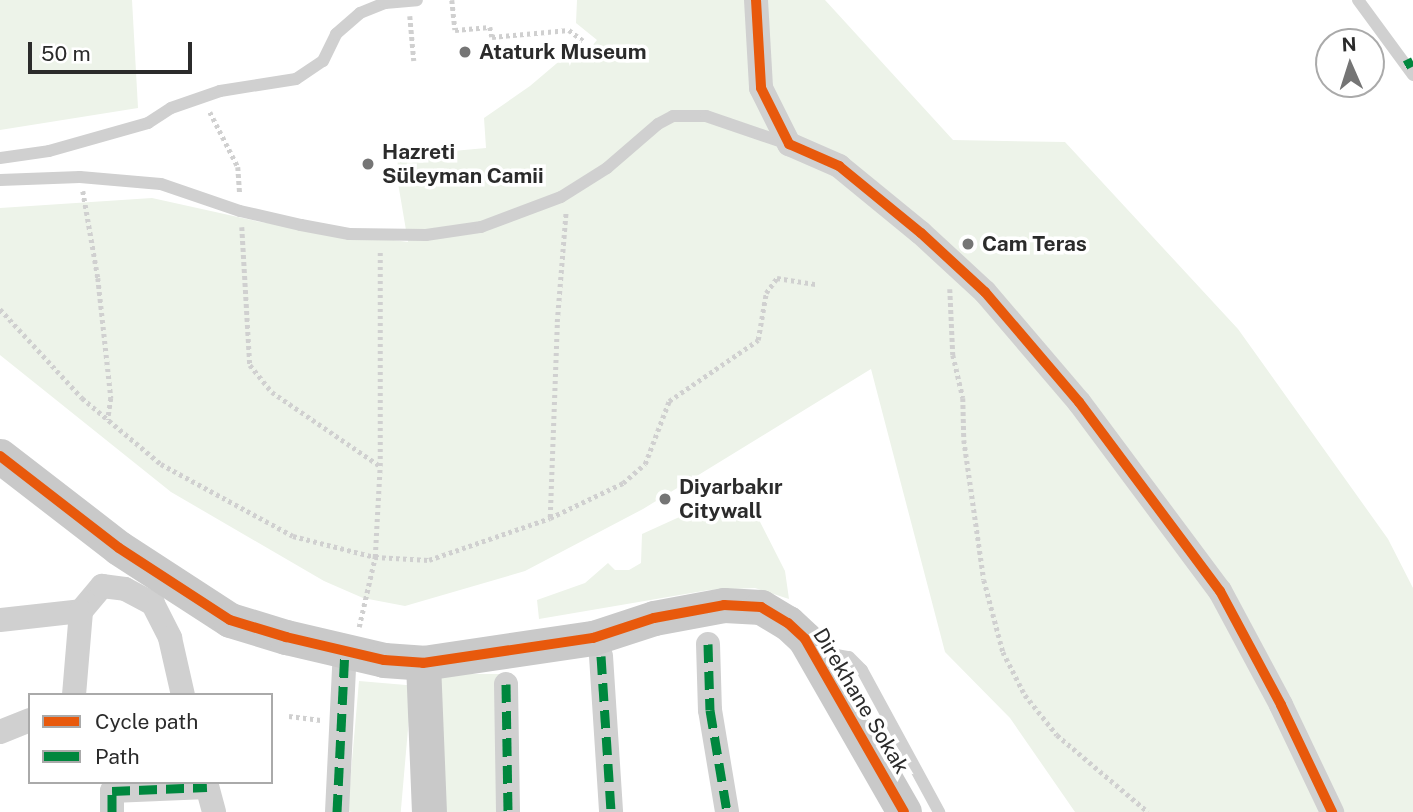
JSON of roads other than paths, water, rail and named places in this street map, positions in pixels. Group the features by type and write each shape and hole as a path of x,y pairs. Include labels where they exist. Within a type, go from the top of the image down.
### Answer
{"street":[{"path":"756,0 761,88 789,144 839,166 950,260 985,292 1079,402 1220,591 1281,705 1332,812"},
{"name":"Direkhane Sokak","path":"0,456 118,548 230,620 352,640 384,660 423,663 593,638 654,618 724,605 761,607 788,623 805,639 904,812"},
{"path":"74,693 81,611 102,586 125,589 153,604 170,638 183,693"},
{"path":"0,620 81,611"},
{"path":"337,812 342,723 352,640"},
{"path":"708,644 710,710 727,812"},
{"path":"601,656 611,812"},
{"path":"423,663 429,812"},
{"path":"506,684 508,812"},
{"path":"0,732 28,721"},
{"path":"109,795 207,785 215,812"}],"lane":[{"path":"1358,0 1413,75"},
{"path":"0,158 49,151 148,123 171,108 202,96 296,79 323,61 336,34 360,13 385,3 413,1"},
{"path":"0,180 80,177 161,184 240,211 349,234 426,235 481,227 568,193 607,168 658,124 673,116 706,116 789,144"},
{"path":"811,650 849,657 862,670 939,812"}],"place":[{"name":"Ataturk Museum","path":"465,52"},
{"name":"Hazreti Süleyman Camii","path":"368,164"},
{"name":"Cam Teras","path":"968,244"},
{"name":"Diyarbakır Citywall","path":"665,499"}]}
